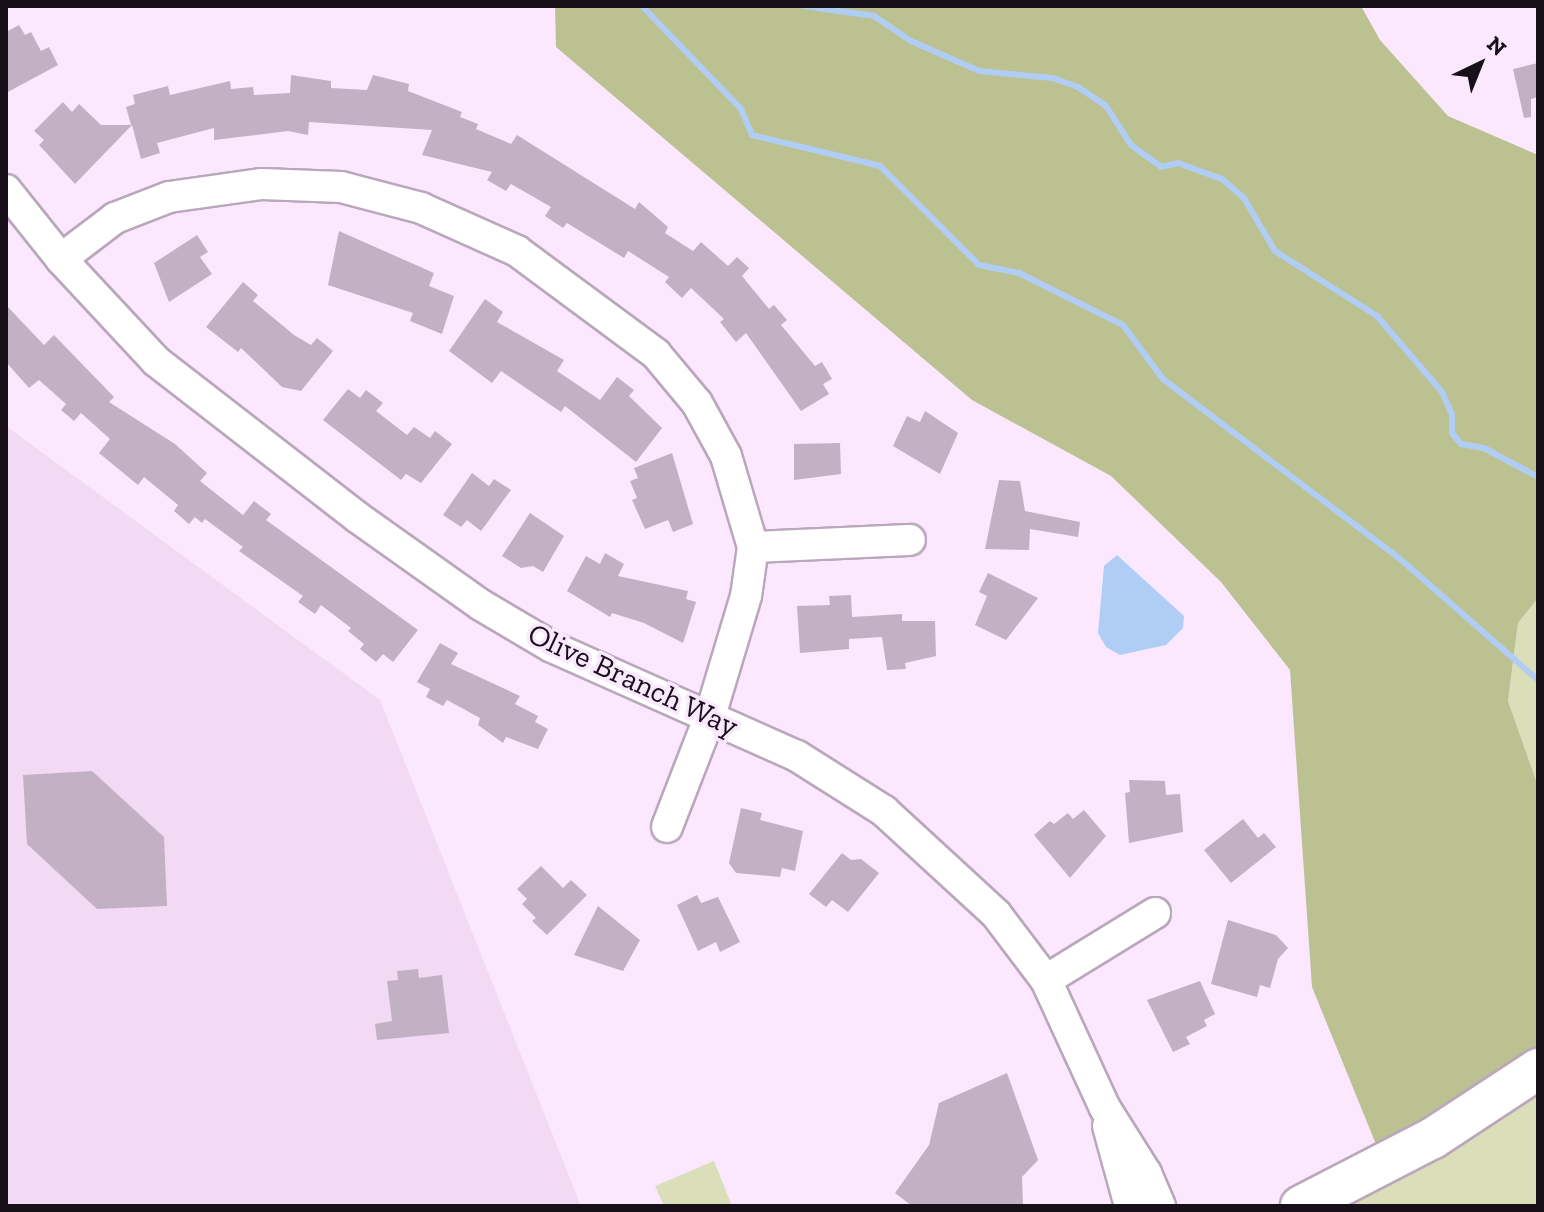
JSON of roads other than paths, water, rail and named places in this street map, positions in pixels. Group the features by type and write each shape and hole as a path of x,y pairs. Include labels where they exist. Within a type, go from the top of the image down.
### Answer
{"main road":[{"path":"1301,1206 1433,1138 1538,1069"}],"street":[{"path":"61,259 115,218 169,197 262,184 341,187 421,208 517,251 656,354 697,403 726,456 753,547 746,596 710,716 667,827"},
{"name":"Olive Branch Way","path":"6,190 61,259 156,361 469,596 564,653 797,756 884,811 996,914 1046,980 1105,1108 1146,1173 1160,1206"},
{"path":"753,547 910,540"},
{"path":"1046,980 1155,913"},
{"name":"Olive Branch Way","path":"1105,1108 1118,1176 1130,1206"}],"water":[{"path":"1117,555 1184,616 1183,628 1166,645 1120,655 1106,647 1098,633 1104,566"}],"waterway":[{"path":"642,6 741,109 752,135 880,166 979,265 1019,273 1123,325 1163,379 1399,558 1538,680"},
{"path":"804,6 874,16 911,41 979,71 1053,78 1078,87 1106,106 1131,145 1161,167 1178,163 1222,179 1244,198 1275,251 1377,316 1442,392 1452,414 1452,433 1461,444 1484,448 1538,477"}]}
